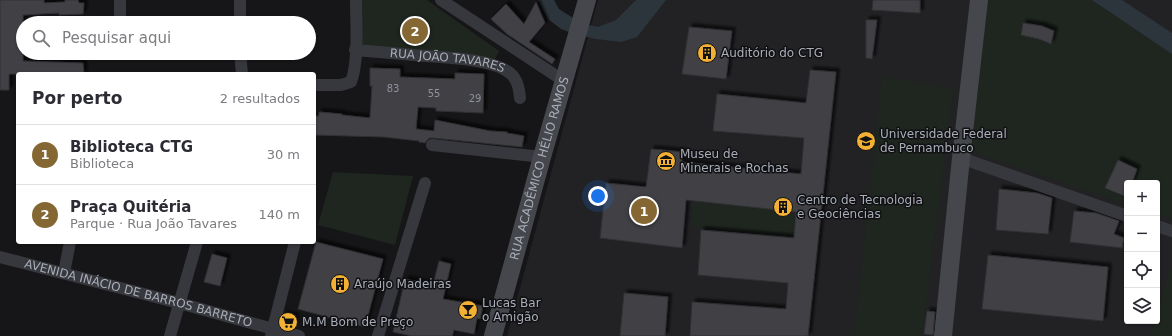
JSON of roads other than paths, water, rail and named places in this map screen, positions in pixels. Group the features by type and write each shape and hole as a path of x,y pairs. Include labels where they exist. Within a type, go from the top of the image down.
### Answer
{"street":[{"path":"120,0 120,16"},
{"path":"240,0 240,16"},
{"path":"316,85 341,85 351,82 355,50 356,0"},
{"path":"441,0 564,81"},
{"path":"943,336 979,0"},
{"name":"RUA ACADÊMICO HÉLIO RAMOS","path":"493,336 542,157 586,5"},
{"name":"RUA JOÃO TAVARES","path":"355,50 474,61 498,66 515,78 518,85 520,98"},
{"path":"241,60 242,72"},
{"path":"432,145 542,157"},
{"path":"961,158 1124,215"},
{"path":"378,336 424,183"},
{"path":"1160,227 1172,232"},
{"path":"64,273 70,244"},
{"path":"170,336 196,244"},
{"path":"272,332 294,244"},
{"name":"AVENIDA INÁCIO DE BARROS BARRETO","path":"0,257 179,303 272,332 299,336"}],"place":[{"name":"Praça Quitéria","path":"415,31"},
{"name":"Auditório do CTG","path":"707,53"},
{"name":"Universidade Federal de Pernambuco","path":"866,141"},
{"name":"Museu de Minerais e Rochas","path":"666,161"},
{"name":"Centro de Tecnologia e Geociências","path":"783,207"},
{"name":"Biblioteca CTG","path":"644,211"},
{"name":"Araújo Madeiras","path":"340,284"},
{"name":"Lucas Bar o Amigão","path":"468,310"},
{"name":"M.M Bom de Preço","path":"288,322"}]}
